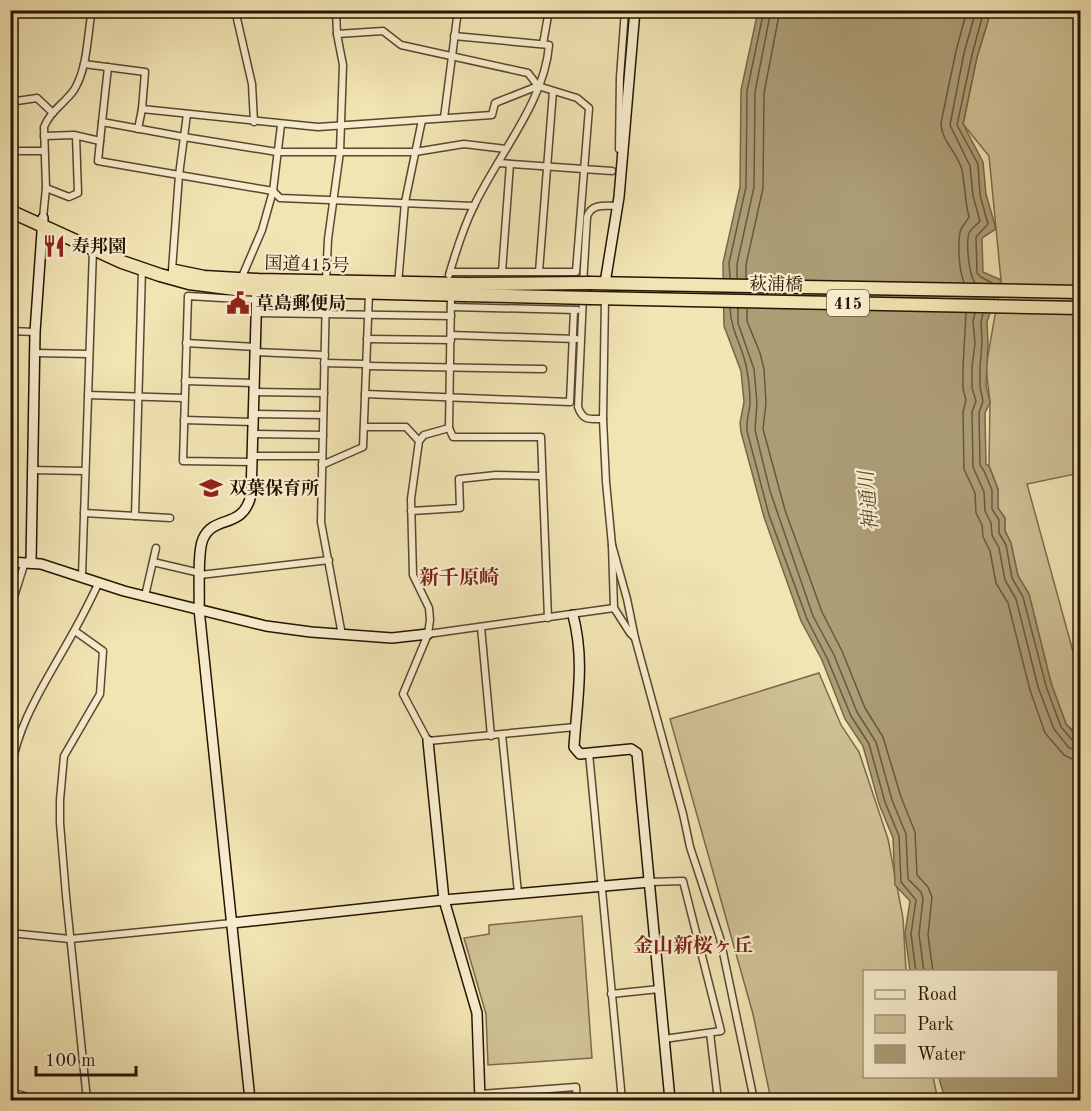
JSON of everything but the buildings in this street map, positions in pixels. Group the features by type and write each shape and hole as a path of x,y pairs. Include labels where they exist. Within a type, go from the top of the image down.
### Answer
{"highway":[{"name":"国道415号","path":"10,204 93,249 142,269 189,283 257,290 398,284 455,290 610,298"},
{"name":"国道415号","path":"10,211 172,270 204,277 240,279 257,290"},
{"name":"国道415号","path":"326,287 369,293 455,290 583,276 611,284"},
{"name":"萩浦橋","path":"611,284 1080,292"},
{"name":"萩浦橋","path":"610,298 1080,308"}],"street":[{"path":"10,640 12,603 28,562 35,332 46,188 44,136 47,120 73,92 82,74 92,10"},
{"path":"235,10 252,84 254,122"},
{"path":"336,10 337,34 343,65 340,152 328,239 321,522 342,635"},
{"path":"444,118 458,10"},
{"path":"543,44 549,10"},
{"path":"623,158 619,150 620,77 625,10"},
{"path":"611,284 635,10"},
{"path":"337,34 383,31 401,45 528,73 538,86 577,98 589,108 584,169 578,407 581,415 587,419 603,419"},
{"path":"454,36 549,45 548,64 522,123 474,206 461,236 451,316 449,428 453,437 541,437 548,618"},
{"path":"84,64 145,72 138,129"},
{"path":"108,68 98,161 273,191 280,198 474,206"},
{"path":"142,109 318,128 492,115 495,103 538,86"},
{"path":"539,272 553,91"},
{"path":"10,102 37,98 53,112"},
{"path":"172,270 179,175 188,114"},
{"path":"398,284 405,202 422,120"},
{"path":"102,122 278,152 415,152 464,144 506,149"},
{"path":"240,279 262,230 273,191 281,125"},
{"path":"44,136 76,136 100,141"},
{"path":"46,188 69,197 78,193 76,136"},
{"path":"10,152 44,151"},
{"path":"498,163 612,171"},
{"path":"502,272 510,164"},
{"path":"583,276 589,211 594,207 617,206"},
{"path":"82,576 93,249"},
{"path":"135,516 142,269"},
{"path":"455,290 502,272 539,272 583,276"},
{"path":"250,1101 199,609 202,540 212,527 241,516 249,507 251,495 252,459 253,434 256,313 257,290 188,296 183,461 252,459 322,456"},
{"path":"455,290 582,310"},
{"path":"322,465 363,447 369,293"},
{"path":"610,298 603,419 614,608 635,638"},
{"path":"365,394 570,402 574,309"},
{"path":"256,313 451,316"},
{"path":"10,331 35,332"},
{"path":"367,339 581,340"},
{"path":"186,343 366,365 543,369"},
{"path":"35,353 89,354"},
{"path":"185,381 324,393"},
{"path":"88,395 184,398"},
{"path":"184,420 323,416"},
{"path":"364,427 406,427 419,441"},
{"path":"449,428 424,435 419,441 411,499 413,575 429,608 428,634 403,694 428,741 444,900 477,1013 480,1097 576,1087 577,1101"},
{"path":"253,434 323,435"},
{"path":"32,470 85,471"},
{"path":"411,511 460,508 459,479 496,475 542,476"},
{"path":"84,513 170,518"},
{"path":"612,545 690,847 720,938 754,1101"},
{"path":"145,596 156,548"},
{"path":"153,562 200,574 329,560"},
{"path":"10,561 28,562 145,596 266,626 342,635 392,638 614,608"},
{"path":"10,778 16,746 40,691 75,631 99,582"},
{"path":"573,615 579,639 581,672 574,747 580,754 631,749 637,753 670,1101"},
{"path":"481,627 491,736"},
{"path":"75,631 103,651 100,694 64,756 60,823 87,1101"},
{"path":"428,741 575,728"},
{"path":"502,735 518,893"},
{"path":"589,753 622,1101"},
{"path":"10,933 70,939 444,900 683,881 721,1031 664,1039"},
{"path":"611,994 659,989"},
{"path":"710,1033 718,1101"},
{"path":"10,1092 39,1101"}],"green space":[{"path":"991,11 1080,11 1080,473 1027,484 1080,677 1080,737 1066,724 1051,683 1029,594 1018,576 1011,543 1005,531 1005,518 998,508 998,489 989,466 990,402 986,367 1001,280 989,156 963,124 977,57"},
{"path":"819,673 841,725 859,752 888,839 903,918 906,970 863,970 863,1078 933,1078 938,1100 771,1100 753,1014 670,719"},
{"path":"582,916 592,1058 488,1065 486,1014 464,938 489,934 489,925"}],"water":[{"name":"神通川","path":"758,11 991,11 977,57 963,124 983,162 986,194 996,229 982,238 983,272 1001,280 987,322 986,386 990,402 985,413 986,464 989,466 998,489 998,508 1005,518 1005,531 1011,543 1018,576 1029,594 1051,683 1066,724 1080,740 1080,1100 945,1100 939,1078 1058,1078 1058,970 910,970 905,933 910,901 895,885 893,838 879,804 863,746 845,719 822,660 801,621 764,517 741,432 740,423 744,402 741,371 724,326 723,263 740,187 741,90"}],"place":[{"name":"寿邦園","path":"54,246"},
{"name":"草島郵便局","path":"238,303"},
{"name":"双葉保育所","path":"211,488"}],"district":[{"name":"新千原崎","path":"459,577"},
{"name":"金山新桜ヶ丘","path":"693,945"}]}
